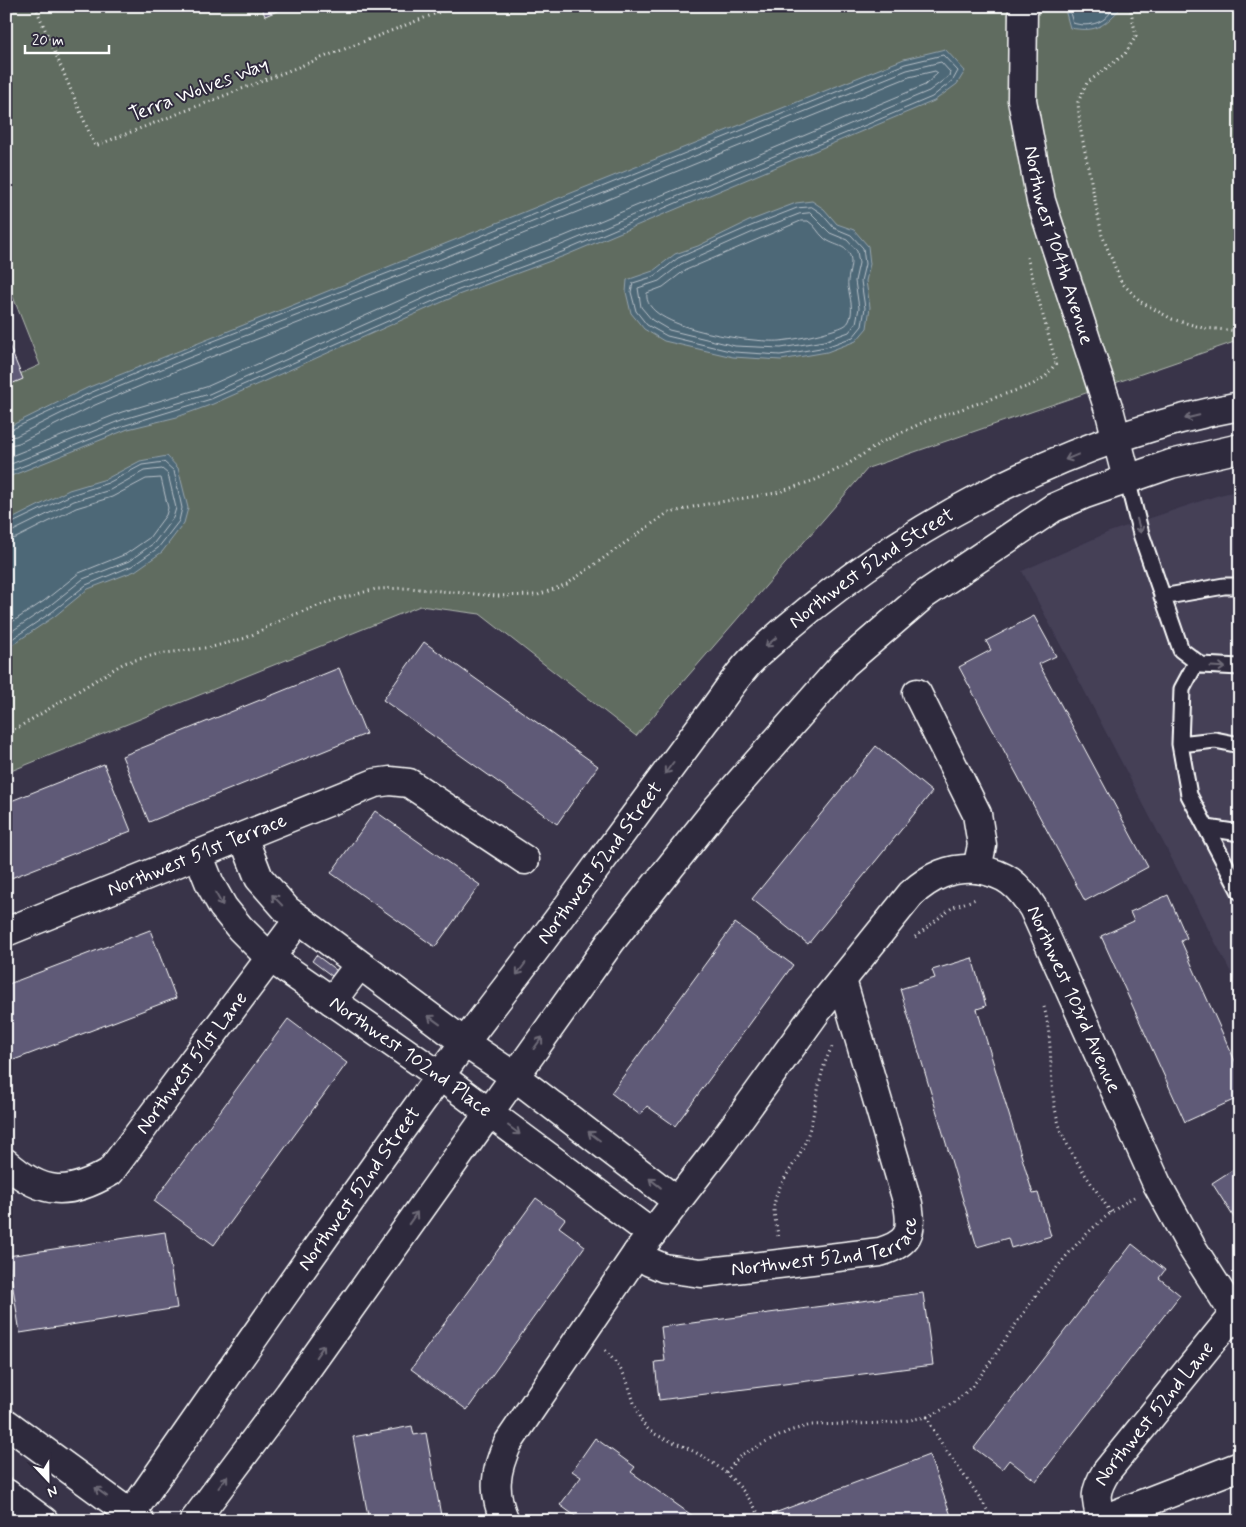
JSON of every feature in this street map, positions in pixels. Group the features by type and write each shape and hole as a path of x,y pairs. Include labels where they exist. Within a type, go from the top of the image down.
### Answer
{"street":[{"name":"Northwest 104th Avenue","path":"1023,6 1022,100 1041,201 1128,479"},
{"name":"Northwest 52nd Street","path":"132,1518 440,1076 573,900 634,814 756,655 826,596 889,552 981,497 1038,471 1117,439 1183,419 1240,406"},
{"path":"194,1521 289,1394 612,940 718,807 844,664 924,594 1053,508 1171,464 1240,448"},
{"path":"505,1521 496,1494 496,1477 500,1460 508,1443 645,1243 842,980 911,894 926,880 943,873 963,868 977,869 982,845 977,814 917,692"},
{"name":"Northwest 51st Terrace","path":"6,932 198,854 375,784 390,780 409,783 525,860"},
{"path":"243,837 260,878 272,894 299,919 465,1043 514,1076 677,1201"},
{"name":"Northwest 102nd Place","path":"198,854 210,884 223,906 240,928 269,957 489,1112 645,1243"},
{"name":"Northwest 103rd Avenue","path":"977,869 993,872 1008,879 1023,892 1033,908 1157,1184 1191,1246 1237,1318"},
{"name":"Northwest 51st Lane","path":"6,1164 35,1185 71,1189 88,1185 110,1172 122,1159 269,957 299,919"},
{"path":"332,1001 359,965"},
{"name":"Northwest 52nd Terrace","path":"645,1243 650,1262 664,1268 701,1273 880,1252 898,1246 907,1237 911,1222 908,1204 842,980"},
{"name":"Northwest 52nd Lane","path":"1237,1318 1106,1472 1097,1487 1095,1499 1100,1520 1240,1466"},
{"path":"6,1423 132,1518"},
{"path":"6,1493 44,1521"}],"lane":[{"path":"1128,479 1139,527 1181,650 1196,663 1216,668 1240,667"},
{"path":"1162,597 1224,586 1240,586"},
{"path":"1196,663 1182,689 1180,744 1189,795 1240,892"},
{"path":"1180,744 1215,740 1240,745"},
{"path":"1207,828 1240,832"}],"path":[{"name":"Terra Wolves Way","path":"35,6 96,146 456,6"},
{"path":"1130,6 1136,36 1126,54 1087,83 1078,102 1080,127 1102,235 1120,282 1141,302 1172,319 1203,328 1240,331"},
{"path":"6,735 124,663 158,654 212,647 246,638 285,618 334,600 376,589 408,588 497,596 538,596 567,584 666,514 701,504 776,493 815,480 845,466 882,442 926,421 1032,385 1046,376 1056,363 1027,256"},
{"path":"909,942 953,907 968,900 984,900"},
{"path":"1042,1000 1052,1049 1056,1117 1076,1162 1111,1212"},
{"path":"781,1263 774,1204 778,1190 804,1147 827,1056 837,1036 854,1019"},
{"path":"726,1472 741,1455 789,1431 812,1425 891,1423 927,1417 944,1410 973,1387 1063,1259 1083,1236 1111,1212 1157,1184"},
{"path":"584,1331 601,1345 624,1375 641,1418 648,1429 687,1448 726,1472 742,1488 756,1507 762,1521"},
{"path":"927,1417 935,1434 984,1501 993,1521"}],"shaded area":[{"path":"1240,490 1240,990 1022,571 1109,532 1216,496"}],"green space":[{"path":"6,6 1240,6 1240,340 868,468 636,736 480,614 420,606 6,773 6,380 40,365 6,279"}],"water":[{"path":"1064,6 1118,6 1119,10 1103,25 1092,29 1079,29 1070,28"},
{"path":"945,49 965,71 957,84 934,101 564,256 458,295 213,404 177,417 128,429 6,478 6,428 87,388 904,59"},
{"path":"812,201 824,209 837,224 854,230 868,246 870,264 866,281 870,307 867,328 856,341 827,352 781,360 733,357 664,341 644,329 631,313 626,292 627,280 653,271 675,254 698,246 749,221 796,203"},
{"path":"167,456 178,468 188,508 184,523 162,552 135,571 88,589 55,616 6,649 6,522 69,490 106,479 140,461"}],"building":[{"path":"261,6 289,6 265,16"},
{"path":"6,338 23,379 6,386"},
{"path":"1034,616 1056,656 1039,664 1148,867 1085,901 959,667 991,650 986,641"},
{"path":"424,642 598,766 557,824 383,700"},
{"path":"339,668 366,734 149,822 122,756"},
{"path":"876,746 932,792 808,944 752,899"},
{"path":"104,764 131,831 6,880 6,803"},
{"path":"375,811 480,885 435,947 331,873"},
{"path":"1168,895 1187,938 1181,941 1240,1072 1240,1097 1185,1122 1101,936 1134,921 1130,912"},
{"path":"735,923 793,965 675,1126 647,1106 640,1115 611,1093"},
{"path":"150,930 176,998 6,1063 6,985"},
{"path":"316,955 340,973 336,979 312,961"},
{"path":"972,958 986,1006 977,1009 1033,1194 1038,1193 1051,1236 1011,1248 1008,1238 977,1247 900,989 935,978 932,970"},
{"path":"288,1019 347,1063 214,1245 154,1201"},
{"path":"1240,1165 1240,1227 1212,1183"},
{"path":"536,1198 565,1219 559,1227 585,1246 467,1410 411,1369"},
{"path":"165,1232 177,1308 20,1333 8,1256"},
{"path":"1132,1244 1165,1270 1159,1278 1180,1295 1036,1481 1009,1460 1002,1469 974,1448"},
{"path":"923,1293 933,1365 659,1400 655,1362 665,1361 661,1327"},
{"path":"412,1426 414,1435 426,1433 442,1521 369,1521 353,1437"},
{"path":"595,1438 635,1467 631,1472 700,1521 582,1521 560,1505 581,1477 572,1471"},
{"path":"929,1455 953,1521 775,1521 772,1514"}]}
